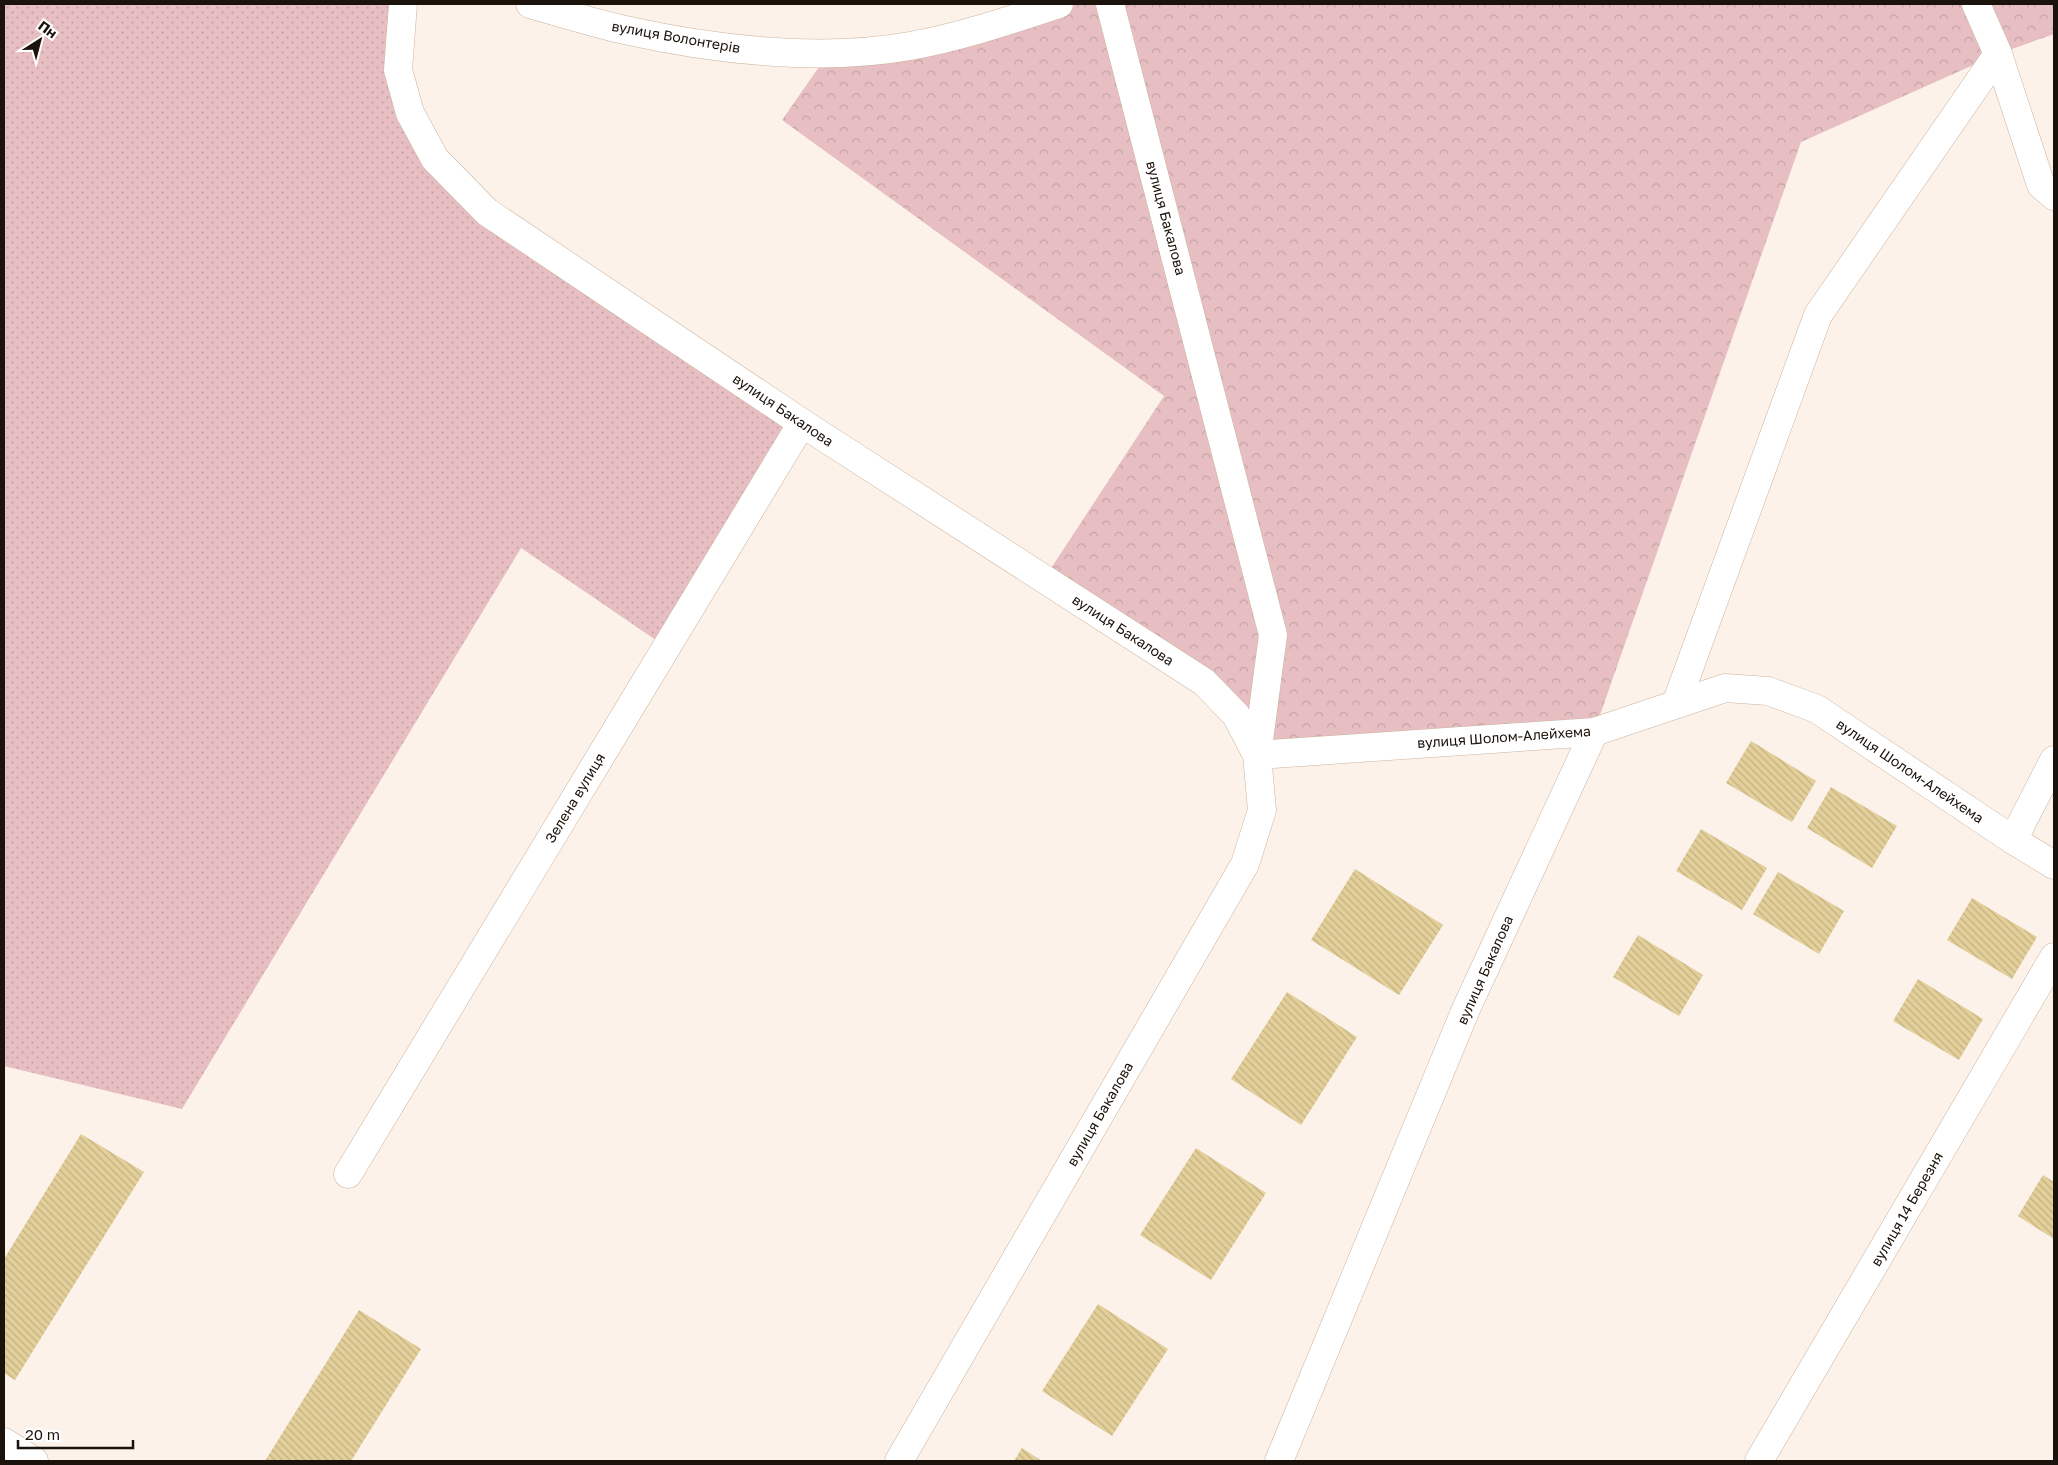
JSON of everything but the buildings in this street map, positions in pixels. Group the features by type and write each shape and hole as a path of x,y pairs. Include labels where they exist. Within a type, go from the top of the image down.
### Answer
{"street":[{"name":"вулиця Бакалова","path":"403,4 398,70 410,113 435,159 487,212 802,423 1204,682 1236,715 1258,755"},
{"name":"вулиця Волонтерів","path":"530,4 624,30 726,48 828,54 909,46 987,28 1059,4"},
{"name":"вулиця Бакалова","path":"899,1461 1245,864 1262,810 1258,755 1274,635 1110,4"},
{"path":"1976,4 1998,54 2041,185 2054,196"},
{"path":"1676,704 1818,315 1998,54"},
{"name":"Зелена вулиця","path":"348,1174 802,423"},
{"name":"вулиця Шолом-Алейхема","path":"1258,755 1594,732 1725,688 1768,691 1816,709 2013,840 2054,865"},
{"name":"вулиця Бакалова","path":"1279,1461 1466,1009 1594,732"},
{"path":"2013,840 2054,760"},
{"name":"вулиця 14 Березня","path":"1759,1461 2054,957"},
{"path":"4,1442 34,1461"}],"green space":[{"path":"4,4 403,4 398,70 435,159 802,423 666,647 521,548 182,1109 4,1066"},
{"path":"1059,4 2054,4 2054,34 1998,54 1801,142 1594,732 1257,755 1236,715 1044,579 1164,396 782,120 828,54"}]}
